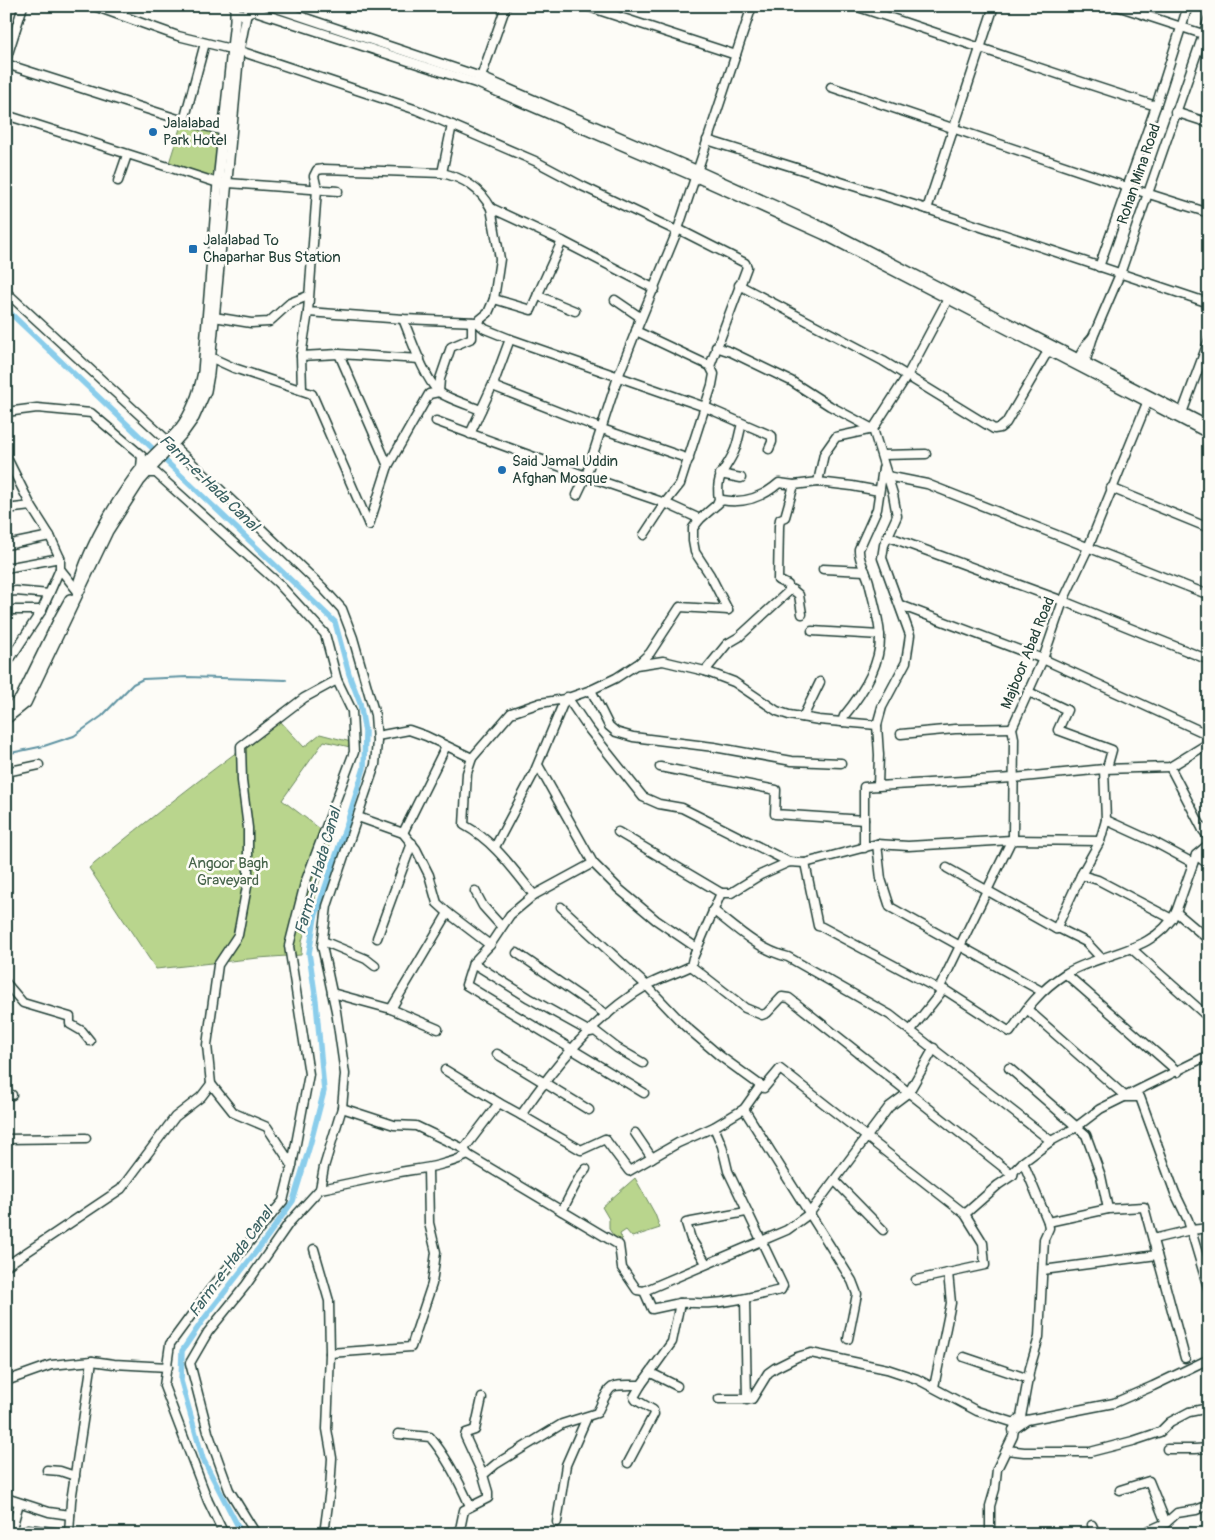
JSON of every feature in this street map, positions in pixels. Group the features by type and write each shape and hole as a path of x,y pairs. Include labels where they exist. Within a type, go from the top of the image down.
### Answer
{"main road":[{"path":"235,8 242,15 250,10"},
{"path":"168,445 189,414 198,394 203,372 235,50 235,8"},
{"path":"235,50 250,10"},
{"path":"6,711 20,699 60,616 76,590 85,561 102,527 146,468 168,445 184,432 200,406 206,391 214,317 222,182"},
{"path":"6,719 26,703 108,531 137,479"}],"street":[{"path":"23,6 6,62 184,121 227,132"},
{"path":"94,6 417,110 526,158 745,263 746,268 710,366"},
{"path":"271,6 480,80 825,228 1048,351 1076,362"},
{"path":"480,80 506,6"},
{"path":"586,6 736,55"},
{"path":"577,495 586,476 618,377 678,230 752,6"},
{"path":"927,209 994,6"},
{"path":"1117,6 1206,35"},
{"path":"1099,267 1156,106 1188,6"},
{"path":"861,8 1156,106"},
{"path":"250,10 480,80"},
{"name":"Rohan Mina Road","path":"1084,366 1093,337 1120,274 1175,112 1206,35 1209,18"},
{"path":"184,121 205,43"},
{"path":"831,87 1127,188 1209,213"},
{"path":"1175,112 1209,123"},
{"path":"6,115 127,155 222,182 338,192"},
{"path":"442,173 452,125"},
{"path":"707,140 927,209 1209,303"},
{"path":"118,181 127,155"},
{"path":"302,390 301,356 308,312 317,190 314,176 317,170 321,169 442,173 470,184 481,194 491,208 500,259 494,299 488,313 475,322 472,338 452,347 440,379 439,392"},
{"path":"491,208 562,241 654,289"},
{"path":"494,299 531,310 562,241"},
{"path":"739,285 843,340 997,429 1006,423 1048,351"},
{"path":"6,292 168,445 288,554 342,609 353,638 375,715 377,736 375,765 327,906 322,946 332,992 344,1074 342,1108 324,1167 320,1189 289,1224 246,1285 208,1332 190,1363 208,1432 229,1490 256,1534"},
{"path":"538,294 575,311"},
{"path":"214,317 251,324 269,322 290,303 308,296"},
{"path":"949,296 1148,399 1209,434"},
{"path":"818,482 824,454 836,436 873,428 907,376 949,296"},
{"path":"615,300 640,317 636,331"},
{"path":"308,312 475,322 485,329 510,339 704,407 772,436 769,449"},
{"path":"403,319 422,368 439,392 481,410"},
{"path":"636,331 710,366 714,374 680,484 664,504 644,535"},
{"name":"Rohan Mina Road","path":"1076,362 1093,337"},
{"path":"470,434 494,382 510,339"},
{"path":"1182,413 1209,340"},
{"path":"716,347 731,352 791,381 830,406 873,428 893,494 897,516 887,536 882,558 910,636 906,662 882,707 877,725 879,755 878,786"},
{"path":"301,356 340,354 420,359"},
{"path":"340,354 388,466"},
{"path":"210,357 234,368 312,394 369,525 388,466 429,394 439,392"},
{"path":"494,382 496,387 602,429 689,459"},
{"path":"1148,399 1209,426"},
{"name":"Majboor Abad Road","path":"911,1030 942,991 941,984 1012,840 1014,738 1012,728 1043,659 1062,601 1088,548 1148,399"},
{"path":"6,412 37,408 91,413 142,456 146,468 156,473 278,582 325,634 337,680 352,711 354,752 305,883 289,946 309,1074 292,1165 283,1201 209,1291 170,1344 164,1386 208,1501 224,1534"},
{"path":"436,421 664,504 700,519"},
{"path":"714,508 719,499 717,488 720,474 735,450 742,424"},
{"path":"882,454 926,454"},
{"path":"6,456 10,471 50,536 60,558 60,569 42,610 6,665"},
{"path":"842,722 844,716 858,697 875,664 879,651 880,635 877,618 865,570 859,555 859,549 877,509 884,466"},
{"path":"720,474 741,478"},
{"path":"887,476 926,484 1209,595"},
{"path":"534,895 495,847 464,825 467,773 472,758 511,713 540,703 566,698 591,690 616,678 636,665 650,653 680,607 728,610 710,575 695,552 693,528 700,519 722,500 729,502 759,497 768,493 779,483 818,482 879,491"},
{"path":"789,591 788,585 778,580 779,526 780,519 785,517 794,484"},
{"path":"1111,488 1209,528"},
{"path":"6,509 31,506"},
{"path":"6,545 50,536"},
{"path":"887,536 1062,601 1209,660"},
{"path":"6,568 60,558"},
{"path":"60,569 76,590"},
{"path":"823,569 865,570"},
{"path":"705,671 727,644 739,637 789,591 793,590 798,595 802,614"},
{"path":"6,592 49,594"},
{"path":"900,605 1043,659 1209,734"},
{"path":"6,610 42,610"},
{"path":"812,631 880,635"},
{"path":"636,665 663,661 705,671 734,682 777,711 803,717 877,725"},
{"path":"292,1165 267,1126 234,1113 211,1084 207,1045 218,966 238,935 248,881 248,828 242,781 241,746 304,698 337,680"},
{"path":"803,717 820,682"},
{"path":"591,690 609,726 616,732 633,737 706,746 792,761 841,763"},
{"path":"1029,692 1067,710 1058,730 1112,750 1107,768 1104,769 1106,820 1100,841 1081,875 1056,929"},
{"path":"495,847 538,765 566,698"},
{"path":"566,698 643,797 659,804 682,808 789,862 805,863 877,844 908,846 1012,840 1100,841"},
{"path":"901,734 955,729 1012,728"},
{"path":"377,736 409,730 472,758"},
{"path":"864,848 864,787 1013,778 1104,769 1170,767 1209,744"},
{"path":"403,833 446,746"},
{"path":"6,772 39,765"},
{"path":"538,765 593,863 619,889 656,920 698,948"},
{"path":"660,767 686,774 776,790 775,814 864,820"},
{"path":"1170,767 1206,828 1209,838"},
{"path":"358,818 403,833 412,843 429,874 437,903 490,945"},
{"path":"1106,820 1154,842 1193,863"},
{"path":"618,832 721,893 731,892 760,875 789,862"},
{"path":"377,938 412,843"},
{"path":"877,844 881,879 890,907 1041,991"},
{"path":"805,863 818,926 942,991 945,990 1010,1032 1041,991 1066,974 1101,958 1132,949 1159,933 1174,916 1196,855 1209,844"},
{"path":"1196,855 1209,865"},
{"path":"593,863 534,895 510,915 490,945 473,963 466,984 644,1093"},
{"path":"947,868 1056,929 1060,929 1086,942 1101,958"},
{"path":"1081,875 1098,880 1174,916 1209,940"},
{"path":"475,891 482,906 501,926"},
{"path":"521,1115 570,1049 607,1015 647,986 691,966 721,893"},
{"path":"561,907 647,986 684,1026 720,1056 764,1088 780,1069 965,1214 984,1243 985,1264 916,1280"},
{"path":"713,910 756,944 778,955 788,957 890,1015 1051,1141"},
{"path":"391,1009 448,913"},
{"path":"323,941 366,959 375,966"},
{"path":"1132,949 1209,1018"},
{"path":"517,953 607,1015"},
{"path":"473,963 529,998 590,1032 595,1032 617,1048 643,1063"},
{"path":"691,966 745,1008 762,1015 768,1013 782,997 790,998 1013,1175"},
{"path":"1066,974 1178,1072"},
{"path":"6,982 23,1003 70,1017 70,1024 82,1031 90,1041"},
{"path":"332,992 391,1009 438,1029"},
{"path":"1027,1009 1126,1097 1140,1097 1175,1193 1188,1220 1190,1230 1206,1268 1209,1291"},
{"path":"342,1108 394,1125 416,1126 466,1152 619,1245 622,1268 637,1290 644,1290 787,1230 809,1214 889,1107 909,1092 934,1048"},
{"path":"497,1054 589,1110"},
{"path":"965,1214 998,1185 1013,1175 1014,1171 1023,1162 1051,1141 1076,1128 1100,1109 1209,1055"},
{"path":"1009,1068 1086,1135 1101,1176 1108,1209"},
{"path":"445,1070 581,1150 605,1139 630,1171 678,1143 744,1109 761,1084"},
{"path":"6,1266 121,1189 175,1117 201,1097 211,1084"},
{"path":"320,1189 401,1172 428,1169 456,1161 466,1152 499,1103"},
{"path":"744,1109 852,1281 857,1294 848,1340"},
{"path":"644,1290 652,1309 688,1302 710,1304 745,1299 781,1290 783,1286 728,1171 722,1146 714,1126"},
{"path":"636,1133 652,1158"},
{"path":"6,1139 86,1138"},
{"path":"990,1534 990,1506 998,1468 1007,1450 1014,1426 1021,1417 1039,1337 1044,1239 1048,1222 1023,1162"},
{"path":"330,1353 411,1347 432,1284 436,1252 429,1224 428,1169"},
{"path":"562,1211 586,1170"},
{"path":"834,1182 883,1230"},
{"path":"1048,1222 1108,1209 1144,1206 1185,1358"},
{"path":"706,1263 691,1239 686,1223 746,1212"},
{"path":"1153,1239 1190,1230 1209,1228"},
{"path":"314,1249 328,1301 330,1353 326,1429 332,1458 324,1534"},
{"path":"1043,1270 1157,1255"},
{"path":"934,1387 951,1303 948,1273"},
{"path":"745,1299 747,1400"},
{"path":"628,1463 654,1414 652,1410 634,1397 672,1342 680,1303"},
{"path":"719,1399 752,1399 768,1374 775,1368 797,1357 811,1353 887,1369 917,1379 977,1412 1014,1426 1027,1420 1114,1403 1209,1359"},
{"path":"964,1357 1029,1379"},
{"path":"6,1381 51,1365 92,1361 168,1367"},
{"path":"28,1529 69,1534 75,1476 92,1361"},
{"path":"650,1373 677,1386"},
{"path":"483,1475 496,1464 562,1424 597,1412 609,1388 615,1385 641,1385"},
{"path":"459,1534 464,1510 488,1498 483,1475 465,1436 466,1433 475,1430 482,1398"},
{"path":"1007,1450 1024,1452 1090,1452 1133,1442 1160,1432 1170,1422 1189,1412 1209,1408"},
{"path":"557,1522 566,1465 587,1417"},
{"path":"398,1434 430,1437 438,1446 457,1477 470,1506"},
{"path":"1167,1449 1209,1448"},
{"path":"47,1470 60,1471 75,1476"},
{"path":"1120,1490 1148,1481 1166,1523"},
{"path":"6,1498 49,1512 70,1516"},
{"path":"13,1534 13,1525 19,1503"},
{"path":"1141,1534 1166,1523 1178,1513 1196,1510 1209,1505"},
{"path":"1092,1525 1096,1534"}],"green space":[{"path":"182,122 220,134 215,178 169,163"},
{"name":"Angoor Bagh Graveyard","path":"280,721 304,747 320,734 351,742 350,747 324,741 282,800 332,838 302,941 301,955 156,969 89,868 255,738"},
{"path":"635,1178 655,1214 660,1228 632,1237 626,1230 620,1234 622,1241 619,1244 609,1229 609,1219 602,1207"}],"waterway":[{"name":"Farm-e-Hada Canal","path":"6,309 335,622 349,674 360,703 365,732 364,768 315,917 309,953 316,1001 324,1091 310,1145 293,1201 203,1320 182,1351 181,1381 203,1459 242,1534"},
{"path":"6,754 44,746 74,736 102,716 133,684 143,679 187,677 286,680"}],"place":[{"name":"Jalalabad Park Hotel","path":"153,132"},
{"name":"Jalalabad To Chaparhar Bus Station","path":"193,249"},
{"name":"Said Jamal Uddin Afghan Mosque","path":"502,470"}]}
